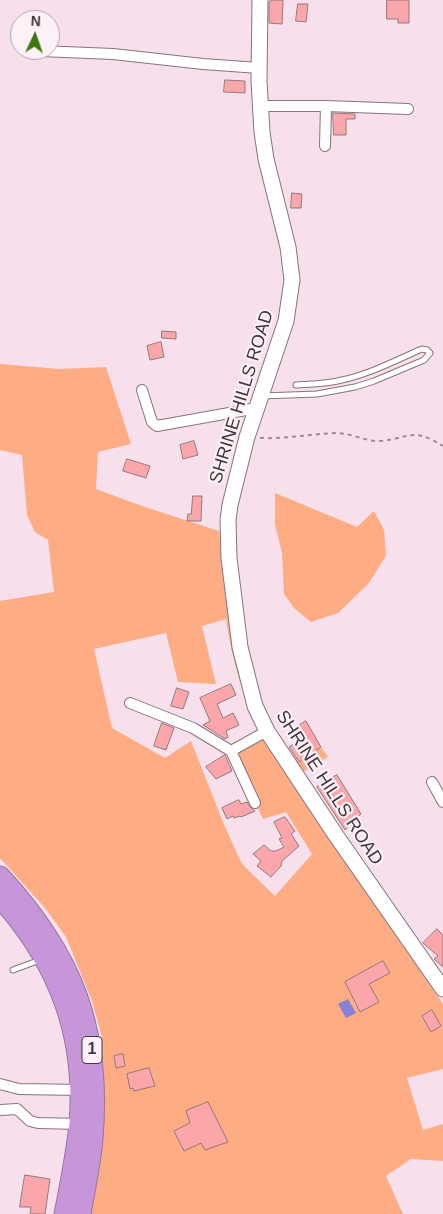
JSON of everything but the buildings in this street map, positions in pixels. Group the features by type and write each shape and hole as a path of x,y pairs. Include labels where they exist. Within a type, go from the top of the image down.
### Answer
{"highway":[{"name":"1","path":"0,876 24,902 52,955 87,1090 86,1124 64,1214"},
{"name":"1","path":"0,898 27,931 52,955"},
{"name":"1","path":"81,1214 93,1141 86,1124"}],"street":[{"name":"SHRINE HILLS ROAD","path":"260,0 259,106 263,144 288,247 292,280 286,321 247,437 230,505 228,520 229,558 240,647 253,698 267,731 443,989"},
{"path":"60,52 122,54 203,64 259,68"},
{"path":"259,106 408,109"},
{"path":"325,146 326,106"},
{"path":"142,390 152,422 157,426 259,402"},
{"path":"130,703 194,728 231,751 255,803"},
{"path":"231,751 267,731"},
{"path":"432,782 443,802"},
{"path":"0,1084 19,1089 87,1090"},
{"path":"0,1110 17,1108 30,1121 38,1123 86,1124"}],"lane":[{"path":"259,402 355,387 424,360 430,353 422,349 374,370 342,380 296,385"},
{"path":"13,970 52,955"}],"path":[{"path":"247,437 283,438 347,434 380,441 416,434 443,446"}],"shaded area":[{"path":"0,364 60,369 106,367 131,444 98,452 96,489 219,531 230,628 242,683 404,945 443,1004 443,1069 407,1078 423,1130 443,1124 443,1161 411,1159 386,1176 403,1214 80,1214 102,1037 92,1001 66,937 45,908 0,858 0,601 54,592 48,540 35,532 27,515 22,455 0,450","holes":["226,619 228,634 244,693 261,734 231,751 263,819 286,812 312,854 275,896 242,864 225,827 191,741 165,758 112,728 94,649 166,633 178,682 216,684 202,626"]},
{"path":"275,493 357,527 374,511 384,530 386,556 369,583 338,613 311,622 294,608 284,594 282,553 275,525"},
{"path":"321,747 328,757 300,774 294,764"},
{"path":"348,999 356,1013 346,1018 338,1004"}]}
